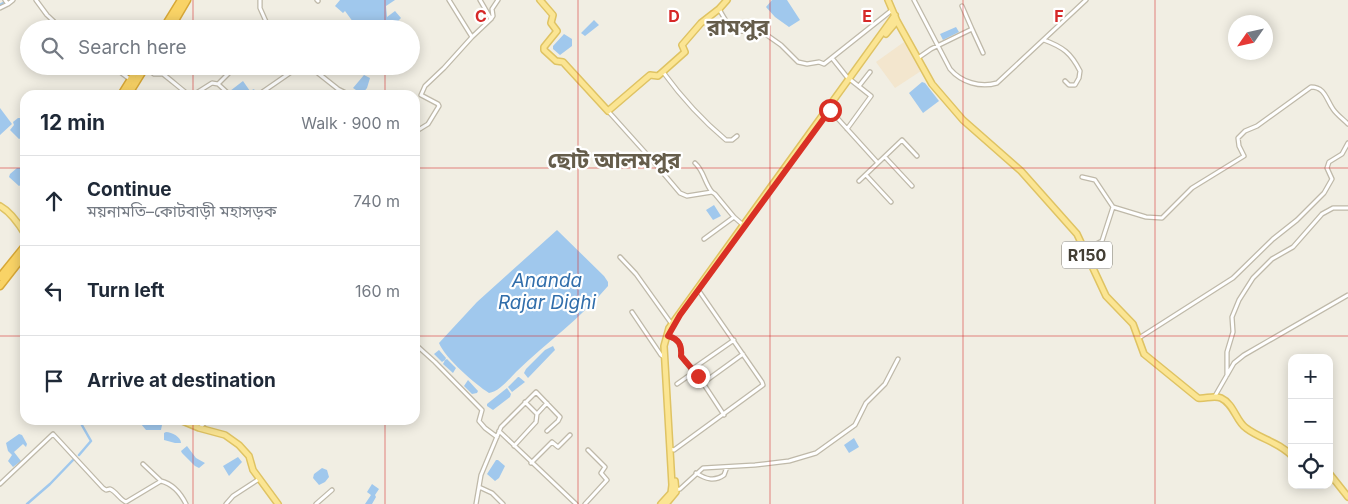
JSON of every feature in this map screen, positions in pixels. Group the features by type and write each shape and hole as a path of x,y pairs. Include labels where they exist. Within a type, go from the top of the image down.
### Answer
{"highway":[{"path":"168,20 180,0"},
{"path":"175,20 187,0"},
{"path":"124,90 136,75"},
{"path":"131,90 139,75"},
{"path":"0,277 20,252"},
{"path":"0,286 20,260"}],"main road":[{"path":"540,0 553,15 551,23 557,31 544,47 544,50 556,61 563,62 608,111 650,75 658,76 686,51 682,45 727,0"},
{"name":"R150","path":"888,0 932,84 957,114 1021,171 1077,234 1106,296 1133,324 1144,354 1198,398 1215,397 1228,404 1247,428 1280,446 1288,453"},
{"path":"666,504 674,495 666,357 666,336 671,323 830,110 895,15"},
{"path":"666,357 668,336 677,320 742,224 851,80"},
{"path":"1,208 20,226"},
{"path":"192,425 225,435 240,445 249,456 253,470 259,480 278,504"},
{"path":"1333,478 1348,497"},
{"path":"661,504 674,489"}],"street":[{"path":"5,0 8,4"},
{"path":"0,8 13,0"},
{"path":"36,0 52,20"},
{"path":"260,0 260,8 265,20"},
{"path":"449,0 472,36"},
{"path":"480,0 491,19"},
{"path":"420,129 428,124 439,106 421,94 424,86 491,19 493,16 492,9 498,0"},
{"path":"914,0 950,69 956,76 975,84 990,85 997,83 1086,0"},
{"path":"962,6 983,53"},
{"path":"719,9 733,29 742,32 754,26 781,45 798,62 807,64 819,62 824,64 895,15"},
{"path":"917,58 972,29"},
{"path":"1044,40 1069,53 1080,72 1075,85 1071,86 1065,81"},
{"path":"832,58 851,80 871,97 847,129"},
{"path":"663,72 684,100 710,127 727,140 732,140 737,136"},
{"path":"859,86 870,72"},
{"path":"124,75 131,80"},
{"path":"164,75 185,90"},
{"path":"218,84 227,75"},
{"path":"265,90 287,75"},
{"path":"320,75 338,90"},
{"path":"200,90 209,83 218,84 225,90"},
{"path":"1082,177 1095,180 1113,207 1146,217 1162,218 1192,188 1244,156 1238,146 1238,138 1245,130 1257,126 1311,87 1316,87 1324,92 1334,110 1348,124"},
{"path":"830,110 878,163"},
{"path":"608,111 680,193 687,196 712,192"},
{"path":"859,181 902,140 917,156"},
{"path":"1139,338 1233,278 1273,239 1296,220 1329,187 1332,179 1328,168 1329,162 1342,154 1348,143"},
{"path":"885,157 912,186"},
{"path":"695,163 702,171 703,179 712,192 742,224"},
{"path":"866,175 890,202"},
{"path":"1085,250 1102,241 1113,207"},
{"path":"1227,375 1227,352 1233,332 1232,317 1239,300 1253,278 1272,259 1293,247 1322,214 1333,208 1348,208"},
{"path":"704,239 734,217"},
{"path":"620,257 636,274 671,323"},
{"path":"672,450 763,386 734,340 698,289"},
{"path":"1215,397 1234,363 1348,295"},
{"path":"632,312 661,355 666,357"},
{"path":"668,336 678,340 682,348 680,354 703,383 724,415"},
{"path":"677,384 734,340"},
{"path":"420,348 482,410 479,421 497,437"},
{"path":"703,383 743,354"},
{"path":"674,489 680,489 703,468 788,461 816,453 855,426 866,403 885,384 898,359"},
{"path":"476,504 481,475 499,431 503,424 536,392 560,417 547,431"},
{"path":"525,402 537,414"},
{"path":"514,446 536,422 537,414 547,403"},
{"path":"199,428 202,425"},
{"path":"499,431 576,504"},
{"path":"0,484 53,434 106,490 114,491 122,501 132,500 161,481"},
{"path":"531,463 552,442 558,447 570,435"},
{"path":"585,504 607,480 601,473 605,467 588,450"},
{"path":"143,464 161,481 172,486 183,497 186,504"},
{"path":"696,473 706,478 718,479 724,475 727,467"},
{"path":"226,504 233,496 259,480"},
{"path":"479,487 492,493 503,504"},
{"path":"316,504 332,490"}],"shaded area":[{"path":"904,42 921,71 895,88 876,62"}],"water":[{"path":"340,0 395,0 386,6 387,17 395,11 401,18 399,20 352,20 345,11 343,13 335,6"},
{"path":"772,0 787,0 800,20 789,27 775,17 766,7"},
{"path":"594,20 599,25 585,36 581,33"},
{"path":"956,27 959,32 943,40 940,34"},
{"path":"564,34 572,39 572,46 560,55 553,49 553,46"},
{"path":"364,75 370,78 365,90 353,88"},
{"path":"243,81 249,90 231,90"},
{"path":"922,82 925,83 939,101 923,113 909,93"},
{"path":"0,108 12,124 0,135"},
{"path":"20,118 19,139 10,130 14,125 13,122"},
{"path":"17,168 20,168 20,185 9,177"},
{"path":"714,205 721,216 713,220 706,210"},
{"name":"Ananda Rajar Dighi","path":"557,230 604,276 608,286 598,298 527,361 504,385 489,393 447,356 439,343 477,302"},
{"path":"553,346 555,350 528,378 524,373 526,369 545,350"},
{"path":"439,350 446,358 442,362 434,354"},
{"path":"447,359 456,368 453,373 443,364"},
{"path":"518,377 525,382 512,392 508,387"},
{"path":"468,380 478,391 477,393 472,394 464,386"},
{"path":"507,388 511,394 510,397 493,410 487,406 487,404"},
{"path":"142,425 162,425 161,430 146,430"},
{"path":"164,433 176,435 181,443 164,440"},
{"path":"19,434 22,435 27,444 26,447 23,444 14,452 21,461 13,467 8,461 12,455 8,451 6,443"},
{"path":"854,438 859,447 849,453 844,445"},
{"path":"187,446 196,458 205,463 199,468 182,453 181,451"},
{"path":"238,457 242,462 229,476 223,466"},
{"path":"496,460 505,466 499,478 495,481 487,474"},
{"path":"322,468 327,470 329,477 319,485 313,478 314,474"},
{"path":"372,484 379,489 372,504 365,504 371,495 367,492"}],"waterway":[{"path":"0,5 5,2"},
{"path":"79,455 91,441 82,425"},
{"path":"27,504 74,459"}],"district":[{"name":"রামপুর","path":"738,27"},
{"name":"ছোট আলমপুর","path":"614,160"}],"route":[{"path":"698,376 681,356 682,348 678,340 668,336 670,331 830,110"}]}
